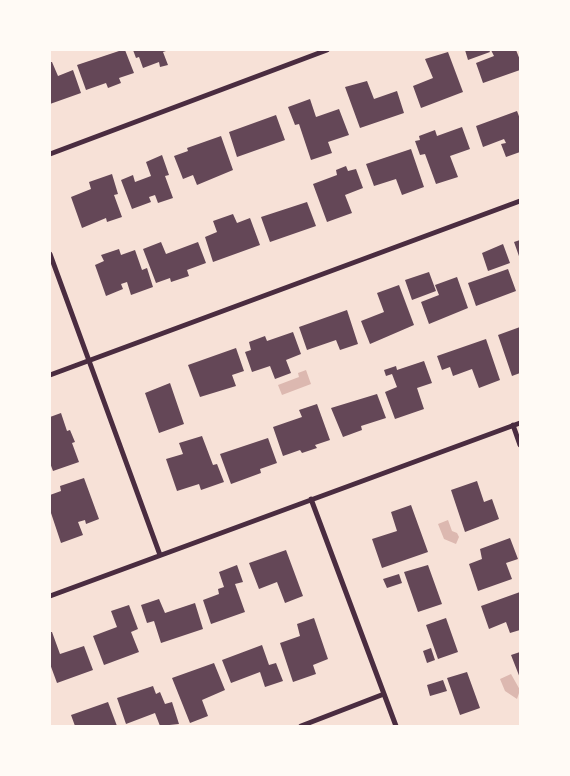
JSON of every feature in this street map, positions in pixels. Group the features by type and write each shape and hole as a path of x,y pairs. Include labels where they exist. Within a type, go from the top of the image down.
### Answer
{"street":[{"path":"50,154 327,50"},
{"path":"50,375 520,201"},
{"path":"50,254 160,555"},
{"path":"50,596 520,423"},
{"path":"513,426 520,445"},
{"path":"311,499 396,726"},
{"path":"301,726 384,694"}],"shaded area":[{"path":"306,370 311,384 282,395 278,385 299,377 298,373"},
{"path":"448,520 452,531 457,533 459,537 456,544 444,539 438,524"},
{"path":"511,674 520,690 517,699 505,691 500,679"}],"building":[{"path":"125,50 134,73 119,78 121,83 108,88 106,83 86,90 77,65"},
{"path":"133,50 169,50 163,52 168,65 160,67 159,62 143,68 139,57 136,58"},
{"path":"465,50 489,50 490,52 468,60"},
{"path":"491,50 516,50 520,60 520,70 483,83 476,63 494,56"},
{"path":"448,52 463,92 421,108 413,86 433,78 425,59"},
{"path":"50,62 52,62 58,76 73,70 81,93 50,104"},
{"path":"367,81 374,99 397,91 404,113 360,128 345,87"},
{"path":"310,99 316,117 339,109 349,135 328,142 332,153 311,160 299,124 295,125 288,107"},
{"path":"517,111 520,119 520,152 506,157 501,144 506,143 504,139 483,147 476,126"},
{"path":"276,115 285,140 237,157 229,132"},
{"path":"462,127 470,149 450,156 458,177 436,184 425,154 420,155 415,141 420,140 419,136 435,130 437,136"},
{"path":"221,136 233,170 197,185 193,175 183,179 174,156 188,151 187,148"},
{"path":"411,149 424,187 402,195 396,179 374,186 366,164"},
{"path":"162,155 169,175 165,176 173,198 158,203 155,195 149,197 151,202 132,209 121,180 133,175 135,182 151,176 146,162"},
{"path":"346,166 348,171 356,169 363,188 345,195 352,213 327,222 313,184 337,175 336,170"},
{"path":"112,174 118,194 114,195 122,217 107,222 106,218 82,228 71,197 91,189 89,182"},
{"path":"307,202 316,226 270,242 261,217"},
{"path":"233,214 237,223 250,218 260,245 213,262 205,237 217,232 213,221"},
{"path":"520,240 520,259 514,242"},
{"path":"161,242 166,254 198,242 206,263 187,270 189,276 171,282 170,278 156,283 143,249"},
{"path":"503,244 510,263 488,271 482,253"},
{"path":"119,249 121,255 135,250 142,270 147,268 153,287 131,295 127,282 121,284 123,289 106,296 95,265 104,261 101,255"},
{"path":"508,269 516,291 476,306 468,283"},
{"path":"429,272 436,291 412,300 405,280"},
{"path":"457,277 468,308 429,324 421,302 439,295 435,285"},
{"path":"399,285 414,325 370,344 361,321 384,312 377,293"},
{"path":"347,310 358,344 340,350 336,340 307,350 299,327"},
{"path":"520,327 520,373 512,376 498,335"},
{"path":"293,332 301,354 286,360 291,373 275,379 270,366 252,372 245,352 251,350 249,342 265,336 267,341"},
{"path":"486,339 500,380 479,388 472,369 453,376 450,367 442,370 437,356"},
{"path":"236,348 244,371 232,375 236,386 200,397 188,365"},
{"path":"424,361 432,383 417,388 424,409 395,419 385,392 397,387 392,374 386,376 384,370 396,366 397,370"},
{"path":"170,383 184,424 159,433 145,393"},
{"path":"377,394 386,418 361,426 362,430 343,437 331,408"},
{"path":"317,404 330,440 315,445 317,448 302,453 300,450 283,456 273,427 302,417 299,410"},
{"path":"61,413 67,431 70,430 75,442 72,443 79,462 53,471 50,463 50,417"},
{"path":"202,436 213,465 217,464 224,482 201,490 199,484 177,491 166,459 183,454 179,443"},
{"path":"268,438 277,463 260,469 261,473 231,484 220,454"},
{"path":"84,478 99,519 86,524 85,520 78,522 83,535 61,543 50,510 50,495 61,491 60,486"},
{"path":"477,481 484,502 492,499 499,519 465,532 451,490"},
{"path":"411,505 428,552 382,568 372,539 397,531 391,512"},
{"path":"510,538 518,559 506,563 512,579 478,591 469,564 482,559 480,549"},
{"path":"286,550 303,596 285,603 277,582 259,589 249,563"},
{"path":"237,565 243,582 235,584 245,612 211,624 203,600 219,594 218,589 224,587 219,572"},
{"path":"428,565 442,604 418,612 404,572"},
{"path":"399,574 402,583 387,588 383,579"},
{"path":"520,592 520,630 510,633 506,622 489,629 481,606"},
{"path":"159,599 165,613 195,603 203,629 161,643 154,621 147,623 141,605"},
{"path":"129,605 138,629 131,632 139,652 104,665 93,636 117,627 111,611"},
{"path":"314,618 328,659 313,665 316,674 293,682 280,643 300,636 297,624"},
{"path":"446,618 458,652 438,659 426,625"},
{"path":"50,632 52,632 60,654 84,646 93,670 57,683 50,664"},
{"path":"262,645 269,665 276,663 283,681 265,687 260,672 231,683 222,660"},
{"path":"431,648 435,660 427,663 423,651"},
{"path":"520,652 520,678 511,655"},
{"path":"214,663 225,690 202,700 208,716 190,723 172,678"},
{"path":"467,672 480,708 460,715 447,678"},
{"path":"443,680 447,691 430,696 427,685"},
{"path":"153,686 156,694 160,692 165,704 172,702 179,724 160,726 155,713 126,724 117,698"},
{"path":"108,702 117,726 75,726 71,715"}]}
